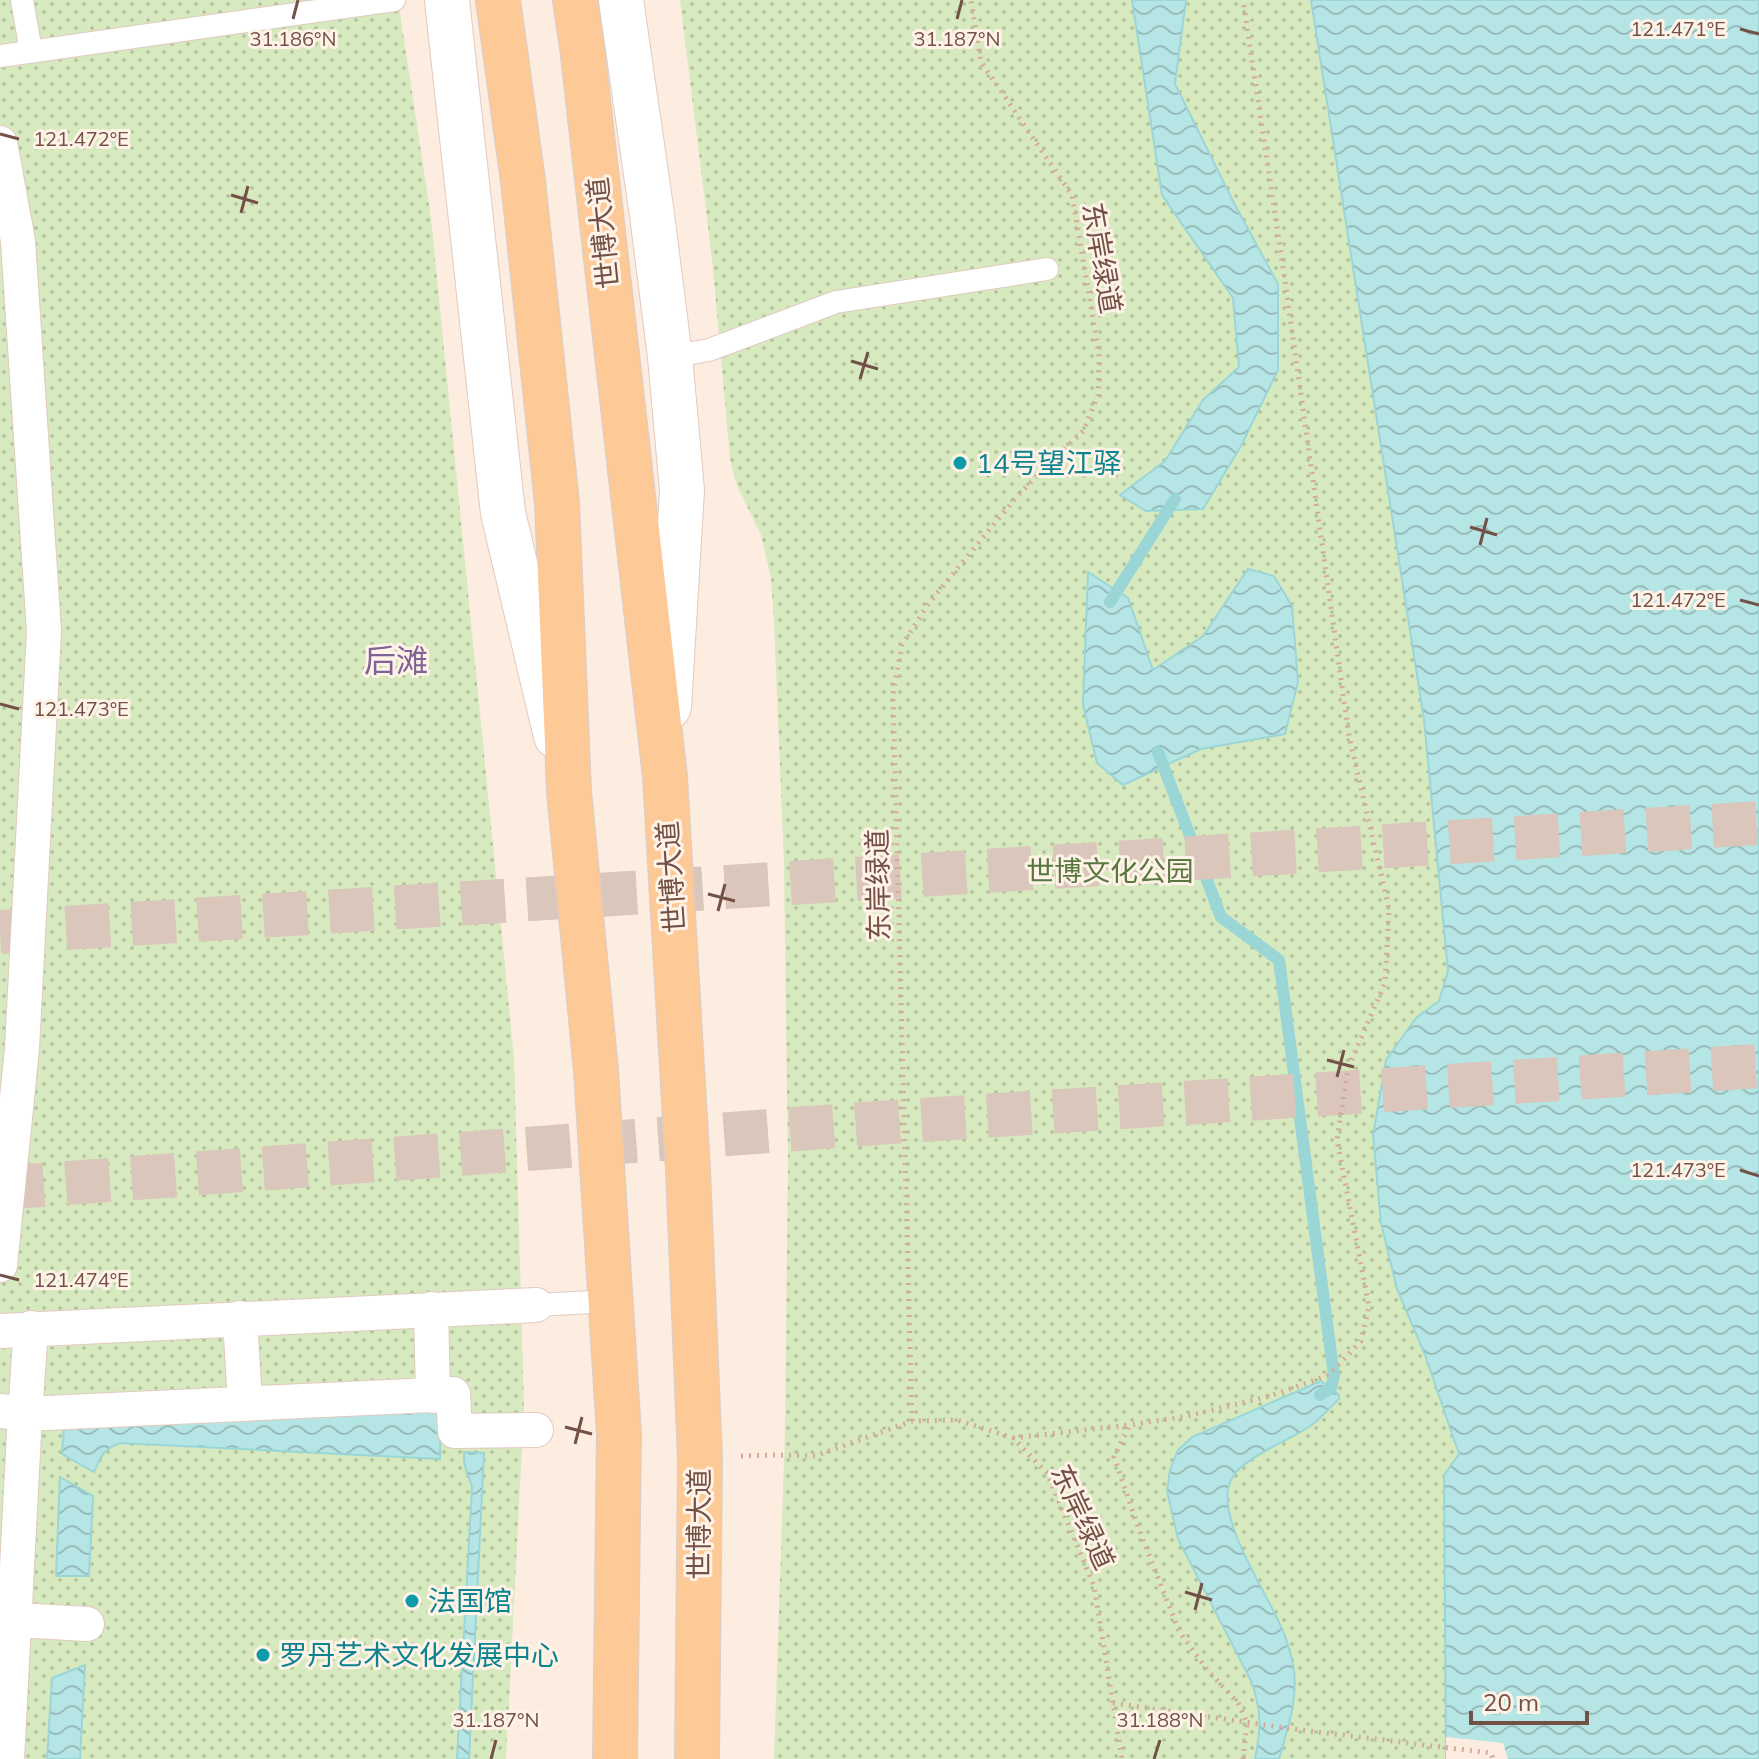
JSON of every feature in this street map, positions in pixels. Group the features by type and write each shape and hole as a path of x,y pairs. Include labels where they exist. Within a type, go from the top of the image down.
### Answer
{"main road":[{"path":"498,0 523,181 557,503 569,791 596,1071 619,1434 615,1759"},
{"name":"世博大道","path":"575,0 665,777 687,1155 700,1458 697,1759"}],"street":[{"path":"447,0 503,513 569,791"},
{"path":"621,0 670,357 682,490 665,777"},
{"path":"0,143 18,241 44,631 22,1049 0,1265"},
{"path":"7,1759 7,1619 16,1330 536,1305"},
{"path":"431,1309 433,1396"},
{"path":"240,1318 245,1404"},
{"path":"12,1412 453,1394 455,1431 536,1430"},
{"path":"7,1619 87,1624"}],"lane":[{"path":"22,0 31,51"},
{"path":"0,56 394,0"},
{"path":"670,357 709,350 836,302 1047,269"},
{"path":"536,1305 611,1301"}],"path":[{"name":"东岸绿道","path":"971,0 981,62 1072,195 1099,354 1098,395 1084,430 1018,495 929,603 902,645 895,682 912,1421 957,1420 1013,1438 1047,1473 1094,1586 1122,1759"},
{"path":"1013,1438 1188,1416 1257,1400 1329,1375 1361,1341 1369,1306 1337,1140 1348,1068 1385,983 1389,909 1349,736 1243,0"},
{"path":"700,1458 815,1456 912,1421"},
{"path":"1130,1425 1114,1457 1179,1631 1208,1671 1238,1703 1247,1723 1243,1759"},
{"path":"1113,1703 1293,1729 1446,1746 1491,1753 1493,1759"}],"green space":[{"path":"0,0 398,0 431,218 514,1058 524,1408 506,1759 0,1759"},
{"name":"世博文化公园","path":"680,0 1311,0 1424,720 1448,971 1439,1001 1416,1018 1397,1289 1425,1355 1459,1454 1444,1475 1446,1759 774,1759 785,1432 788,1165 784,863 774,621 771,578 761,535 736,483 730,459 712,258"}],"water":[{"path":"1132,0 1186,0 1175,84 1278,284 1278,370 1241,446 1203,509 1146,511 1120,495 1165,461 1203,400 1239,367 1233,298 1162,195"},
{"path":"1311,0 1759,0 1759,1759 1446,1759 1444,1475 1459,1454 1425,1355 1397,1289 1381,1223 1373,1135 1386,1060 1416,1018 1439,1001 1448,971 1424,720"},
{"path":"1248,569 1274,576 1292,606 1298,682 1285,734 1201,749 1123,785 1097,763 1083,705 1088,572 1128,598 1153,670 1203,636"},
{"path":"1321,1381 1339,1395 1339,1399 1313,1424 1257,1455 1238,1470 1228,1492 1234,1529 1282,1629 1293,1664 1295,1689 1292,1712 1279,1759 1255,1759 1259,1720 1255,1691 1178,1539 1167,1491 1170,1470 1178,1450 1192,1437"},
{"path":"441,1410 440,1459 120,1443 103,1454 94,1472 62,1454 64,1427"},
{"path":"464,1452 484,1453 469,1759 457,1759 472,1487"},
{"path":"60,1477 93,1496 89,1576 56,1576"},
{"path":"85,1665 80,1759 47,1759 52,1678"}],"pier":[{"path":"1446,1737 1503,1743 1508,1759 1446,1759"}],"waterway":[{"path":"1110,602 1175,499"},
{"path":"1158,752 1221,917 1279,960 1334,1376 1331,1388 1320,1395"}],"tunnel":[{"path":"0,932 1759,823"},
{"path":"0,1188 905,1121 1759,1066"}],"place":[{"name":"14号望江驿","path":"960,463"},
{"name":"法国馆","path":"412,1601"},
{"name":"罗丹艺术文化发展中心","path":"263,1655"}],"district":[{"name":"后滩","path":"396,661"}]}
